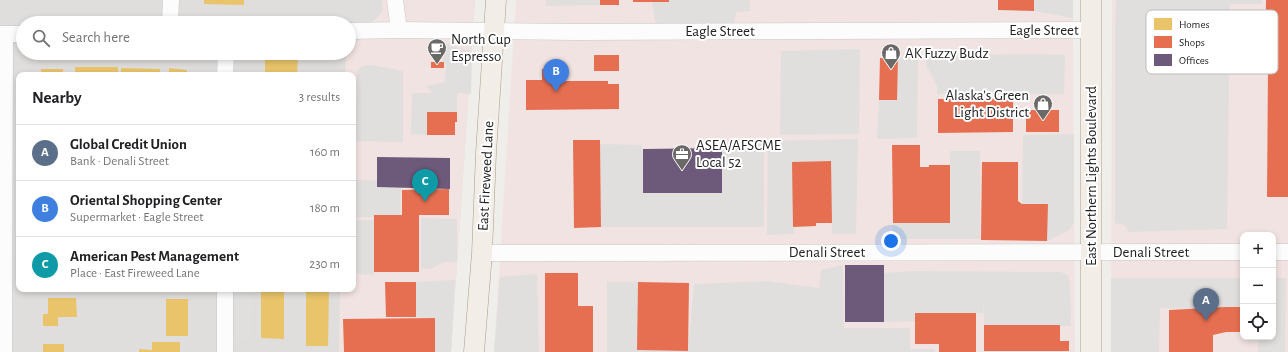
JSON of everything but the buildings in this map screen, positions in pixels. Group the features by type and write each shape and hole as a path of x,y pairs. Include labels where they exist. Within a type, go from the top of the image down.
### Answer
{"main road":[{"name":"East Fireweed Lane","path":"474,352 482,253 486,153 496,0"},
{"name":"East Northern Lights Boulevard","path":"1091,0 1091,352"}],"street":[{"path":"170,16 171,0"},
{"path":"395,0 399,30"},
{"name":"Eagle Street","path":"356,31 1092,30"},
{"path":"4,352 3,34 16,34"},
{"path":"225,72 226,60"},
{"name":"Denali Street","path":"482,253 1240,252"},
{"path":"1276,252 1288,252"},
{"path":"225,292 225,352"}],"shaded area":[{"path":"0,0 475,0 451,352 0,352"},
{"path":"382,0 475,0 451,352 339,352 340,292 356,292 356,72 345,72 346,60 356,60 356,42 383,10"},
{"path":"516,0 1073,0 1075,352 494,352"},
{"path":"546,0 600,0 600,5 546,6"},
{"path":"669,0 750,0 750,11 736,12 734,23 656,24 652,2 669,2"},
{"path":"1034,0 1073,0 1073,18 1034,11"},
{"path":"1112,0 1288,0 1288,352 1111,352"},
{"path":"1116,0 1262,0 1262,4 1230,4 1230,10 1146,10 1146,74 1229,74 1227,229 1129,232 1125,225 1115,223"},
{"path":"436,43 448,44 460,49 472,51 471,94 457,93 457,112 427,112 427,135 411,134 412,93 432,93 426,86 445,82 446,65"},
{"path":"860,49 859,134 780,135 781,51"},
{"path":"1029,54 1065,55 1064,94 937,94 937,86 926,65 927,56"},
{"path":"918,57 917,138 877,139 879,100 897,100 898,59"},
{"path":"371,65 403,71 403,142 356,141 357,72 362,66"},
{"path":"1074,134 1074,223 1069,230 1047,241 1022,204 1023,135"},
{"path":"858,139 856,234 832,234 830,161 793,162 794,234 767,235 768,141"},
{"path":"764,142 764,227 601,227 600,144 642,145 644,193 722,193 721,143"},
{"path":"950,151 980,151 980,239 893,239 893,223 950,223"},
{"path":"356,180 401,181 400,217 356,217"},
{"path":"421,218 457,219 457,262 444,262 430,269 421,268"},
{"path":"356,220 374,220 374,272 373,274 364,275 356,273"},
{"path":"843,265 844,328 910,328 910,349 935,349 935,352 607,352 607,282 638,282 637,350 688,351 694,284 768,281 819,288 821,270"},
{"path":"914,271 1061,272 1068,276 1070,285 1071,326 984,325 983,294 983,313 915,313 915,321 884,322 884,273"},
{"path":"537,274 539,352 494,352 500,277"},
{"path":"1111,278 1240,278 1240,310 1160,308 1159,352 1111,352"},
{"path":"1276,278 1286,278 1285,352 1258,352 1259,340 1276,340"},
{"path":"455,280 451,352 411,352 435,351 435,318 416,317 416,282"},
{"path":"234,292 252,292 251,339 234,339"}],"place":[{"name":"North Cup Espresso","path":"437,65"},
{"name":"AK Fuzzy Budz","path":"891,70"},
{"name":"Oriental Shopping Center","path":"556,92"},
{"name":"Alaska's Green Light District","path":"1043,121"},
{"name":"ASEA/AFSCME Local 52","path":"682,171"},
{"name":"American Pest Management","path":"425,202"},
{"name":"Global Credit Union","path":"1206,321"}]}
